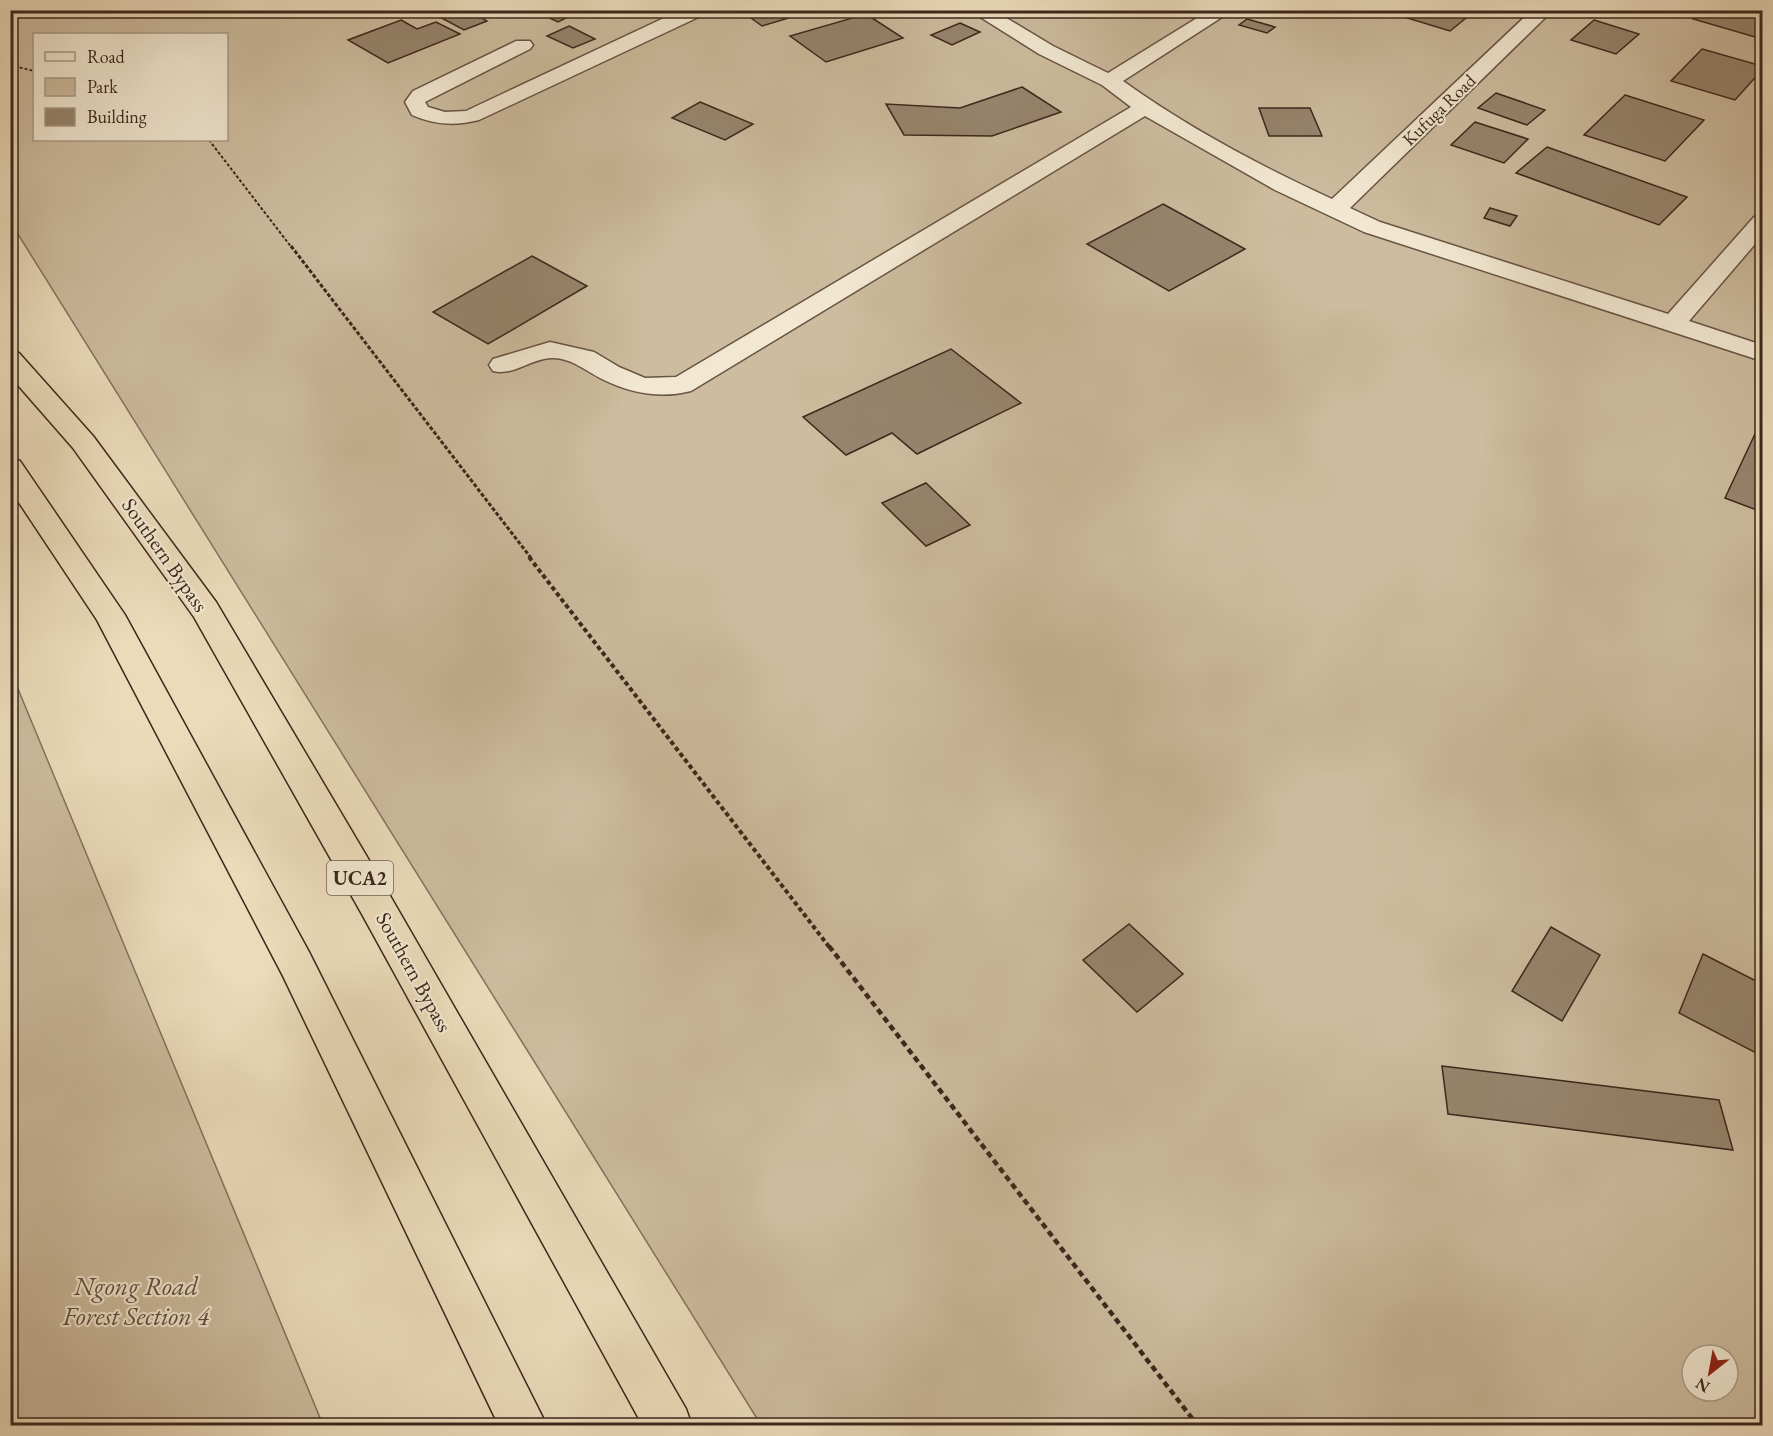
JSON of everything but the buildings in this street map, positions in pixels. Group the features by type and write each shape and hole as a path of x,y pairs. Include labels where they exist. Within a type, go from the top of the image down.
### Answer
{"highway":[{"name":"Southern Bypass","path":"10,359 83,442 205,610 376,904 669,1425"},
{"path":"10,467 110,615 296,964 524,1425"}],"street":[{"path":"523,45 420,95 415,102 419,111 433,117 453,120 472,116 698,10"},
{"path":"978,10 1046,50 1109,81 1145,107 1283,185 1372,227 1762,353"},
{"path":"1109,81 1224,10"},
{"name":"Kufuga Road","path":"1335,209 1544,10"},
{"path":"502,365 521,357 550,350 585,358 610,373 642,386 682,385 1145,107"},
{"path":"1672,325 1762,222"}],"path":[{"path":"10,65 33,71"},
{"path":"211,141 1198,1425"}],"green space":[{"path":"11,11 1762,11 1762,1425 761,1425 11,223"},
{"name":"Ngong Road Forest Section 4","path":"11,672 323,1425 11,1425"}]}
